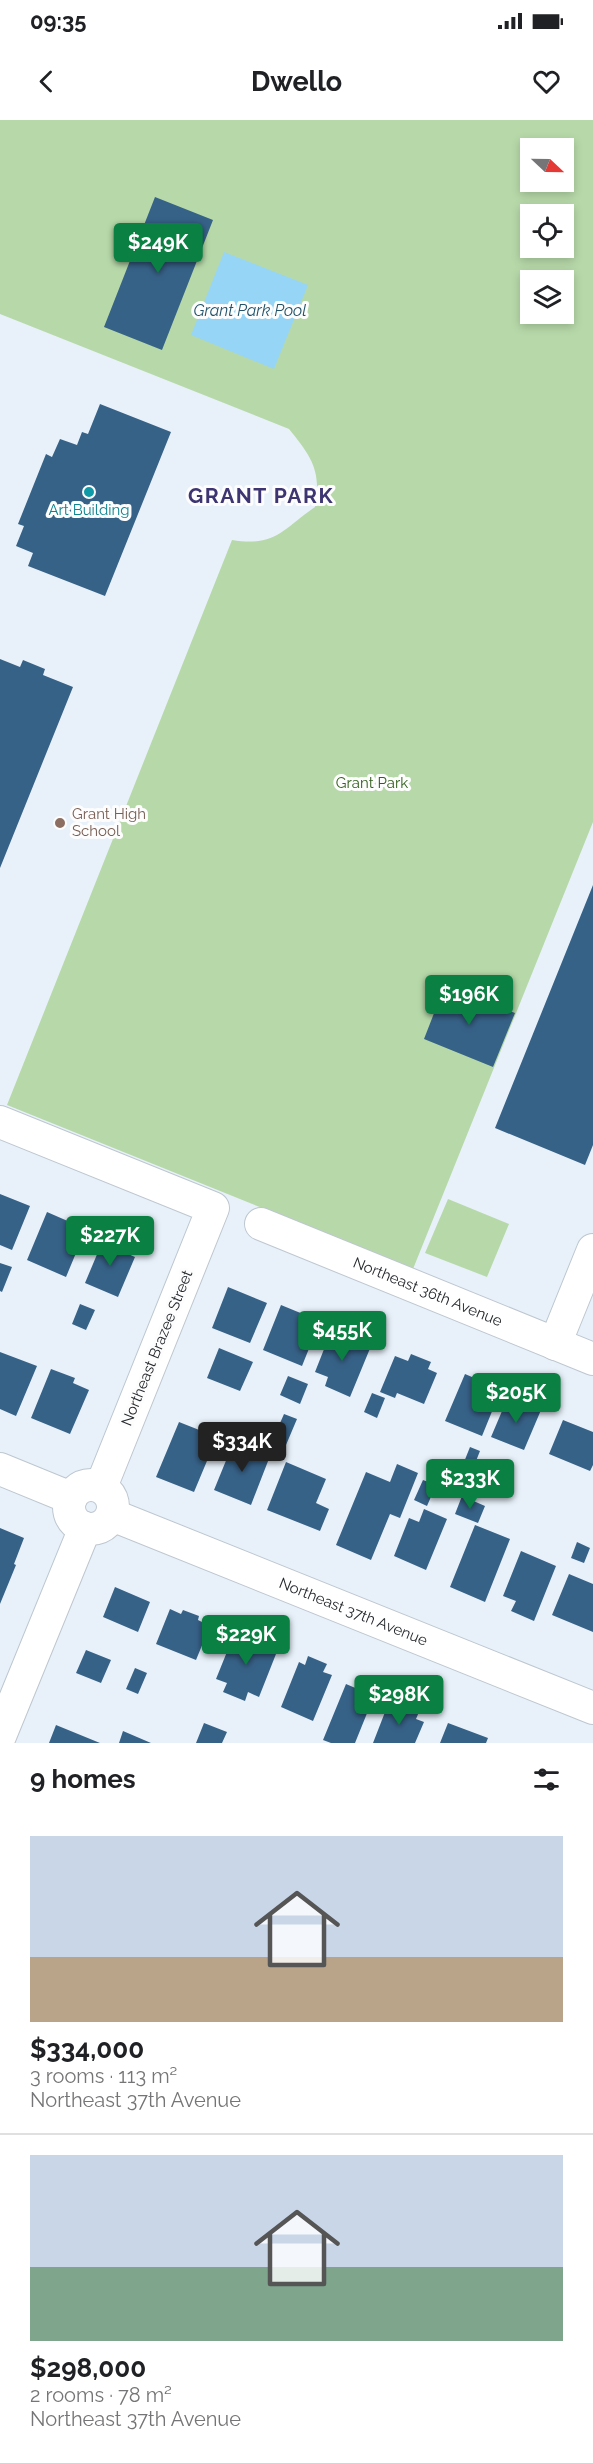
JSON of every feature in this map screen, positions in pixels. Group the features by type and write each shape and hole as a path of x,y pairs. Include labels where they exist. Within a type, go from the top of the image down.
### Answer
{"street":[{"name":"Northeast Brazee Street","path":"0,1122 213,1208 99,1510 0,1736"},
{"name":"Northeast 36th Avenue","path":"261,1224 593,1359"},
{"path":"555,1344 593,1250"},
{"path":"0,1469 71,1498 75,1492 85,1486 99,1510"},
{"name":"Northeast 37th Avenue","path":"99,1510 593,1708"}],"green space":[{"name":"Grant Park","path":"0,120 593,120 593,822 413,1269 7,1105 232,540 259,541 269,538 286,529 315,507 317,483 313,465 289,429 0,314"},
{"path":"448,1199 509,1224 487,1277 425,1253"}],"water":[{"name":"Grant Park Pool","path":"224,252 308,285 274,369 191,335"}],"building":[{"path":"155,197 213,220 162,350 104,327"},
{"name":"Art Building","path":"100,404 171,432 105,596 28,566 33,553 16,546 24,526 18,524 46,454 52,457 60,439 77,445 82,432 88,434"},
{"path":"0,659 20,667 23,660 45,669 43,675 73,687 0,868"},
{"path":"593,885 593,1145 585,1165 495,1128"},
{"path":"445,985 515,1013 493,1067 424,1039"},
{"path":"0,1194 30,1206 12,1250 0,1245"},
{"path":"47,1212 86,1229 66,1277 27,1260"},
{"path":"106,1233 123,1240 119,1250 135,1257 118,1297 85,1283"},
{"path":"0,1263 12,1267 2,1292 0,1291"},
{"path":"228,1287 267,1303 250,1343 212,1328"},
{"path":"80,1304 95,1310 86,1330 72,1324"},
{"path":"281,1305 320,1321 302,1366 263,1350"},
{"path":"332,1329 371,1346 350,1397 325,1386 328,1377 315,1372"},
{"path":"219,1348 253,1362 240,1391 207,1378"},
{"path":"0,1352 37,1366 16,1416 0,1409"},
{"path":"411,1354 431,1362 428,1369 437,1373 424,1404 397,1393 395,1398 380,1392 395,1356 408,1361"},
{"path":"51,1369 75,1378 73,1383 89,1390 70,1434 31,1418"},
{"path":"465,1374 493,1386 484,1405 493,1409 482,1436 445,1421"},
{"path":"288,1376 308,1384 300,1404 280,1395"},
{"path":"372,1393 385,1398 377,1418 364,1412"},
{"path":"508,1397 541,1410 524,1450 491,1437"},
{"path":"284,1414 297,1419 283,1452 270,1446"},
{"path":"563,1420 593,1432 593,1465 590,1471 549,1454"},
{"path":"179,1422 217,1437 194,1492 156,1477"},
{"path":"234,1441 270,1456 251,1505 214,1490"},
{"path":"470,1447 480,1451 472,1471 462,1467"},
{"path":"286,1462 326,1479 316,1503 329,1509 320,1531 267,1510"},
{"path":"397,1464 418,1473 400,1518 390,1514 371,1560 336,1545 366,1472 390,1482"},
{"path":"423,1480 436,1485 427,1506 414,1500"},
{"path":"462,1496 485,1506 478,1523 455,1514"},
{"path":"424,1509 447,1519 426,1570 394,1556 409,1518 419,1522"},
{"path":"475,1525 510,1539 485,1602 450,1587"},
{"path":"0,1528 24,1538 0,1604"},
{"path":"577,1542 590,1548 584,1563 571,1558"},
{"path":"521,1551 556,1566 534,1621 511,1611 516,1601 503,1596"},
{"path":"569,1574 593,1584 593,1632 552,1615"},
{"path":"115,1587 150,1602 138,1632 103,1617"},
{"path":"170,1609 181,1614 183,1610 199,1616 198,1620 210,1626 196,1660 156,1644"},
{"path":"244,1630 264,1638 260,1648 276,1654 259,1697 248,1692 245,1701 223,1692 227,1683 216,1679 233,1637 240,1640"},
{"path":"86,1650 111,1660 101,1683 76,1673"},
{"path":"308,1656 327,1664 323,1672 332,1675 313,1721 281,1707 299,1662 305,1665"},
{"path":"135,1668 147,1673 138,1694 126,1689"},
{"path":"346,1684 374,1696 355,1743 331,1743 323,1740"},
{"path":"393,1701 419,1712 416,1719 424,1722 415,1743 373,1743 387,1707 390,1708"},
{"path":"204,1723 227,1732 222,1743 196,1743"},
{"path":"448,1723 488,1738 486,1743 440,1743"},
{"path":"56,1725 100,1743 49,1743"},
{"path":"123,1731 151,1743 119,1743"}],"place":[{"name":"Art Building","path":"89,492"},
{"name":"Grant High School","path":"60,823"}],"district":[{"name":"GRANT PARK","path":"261,496"}]}
